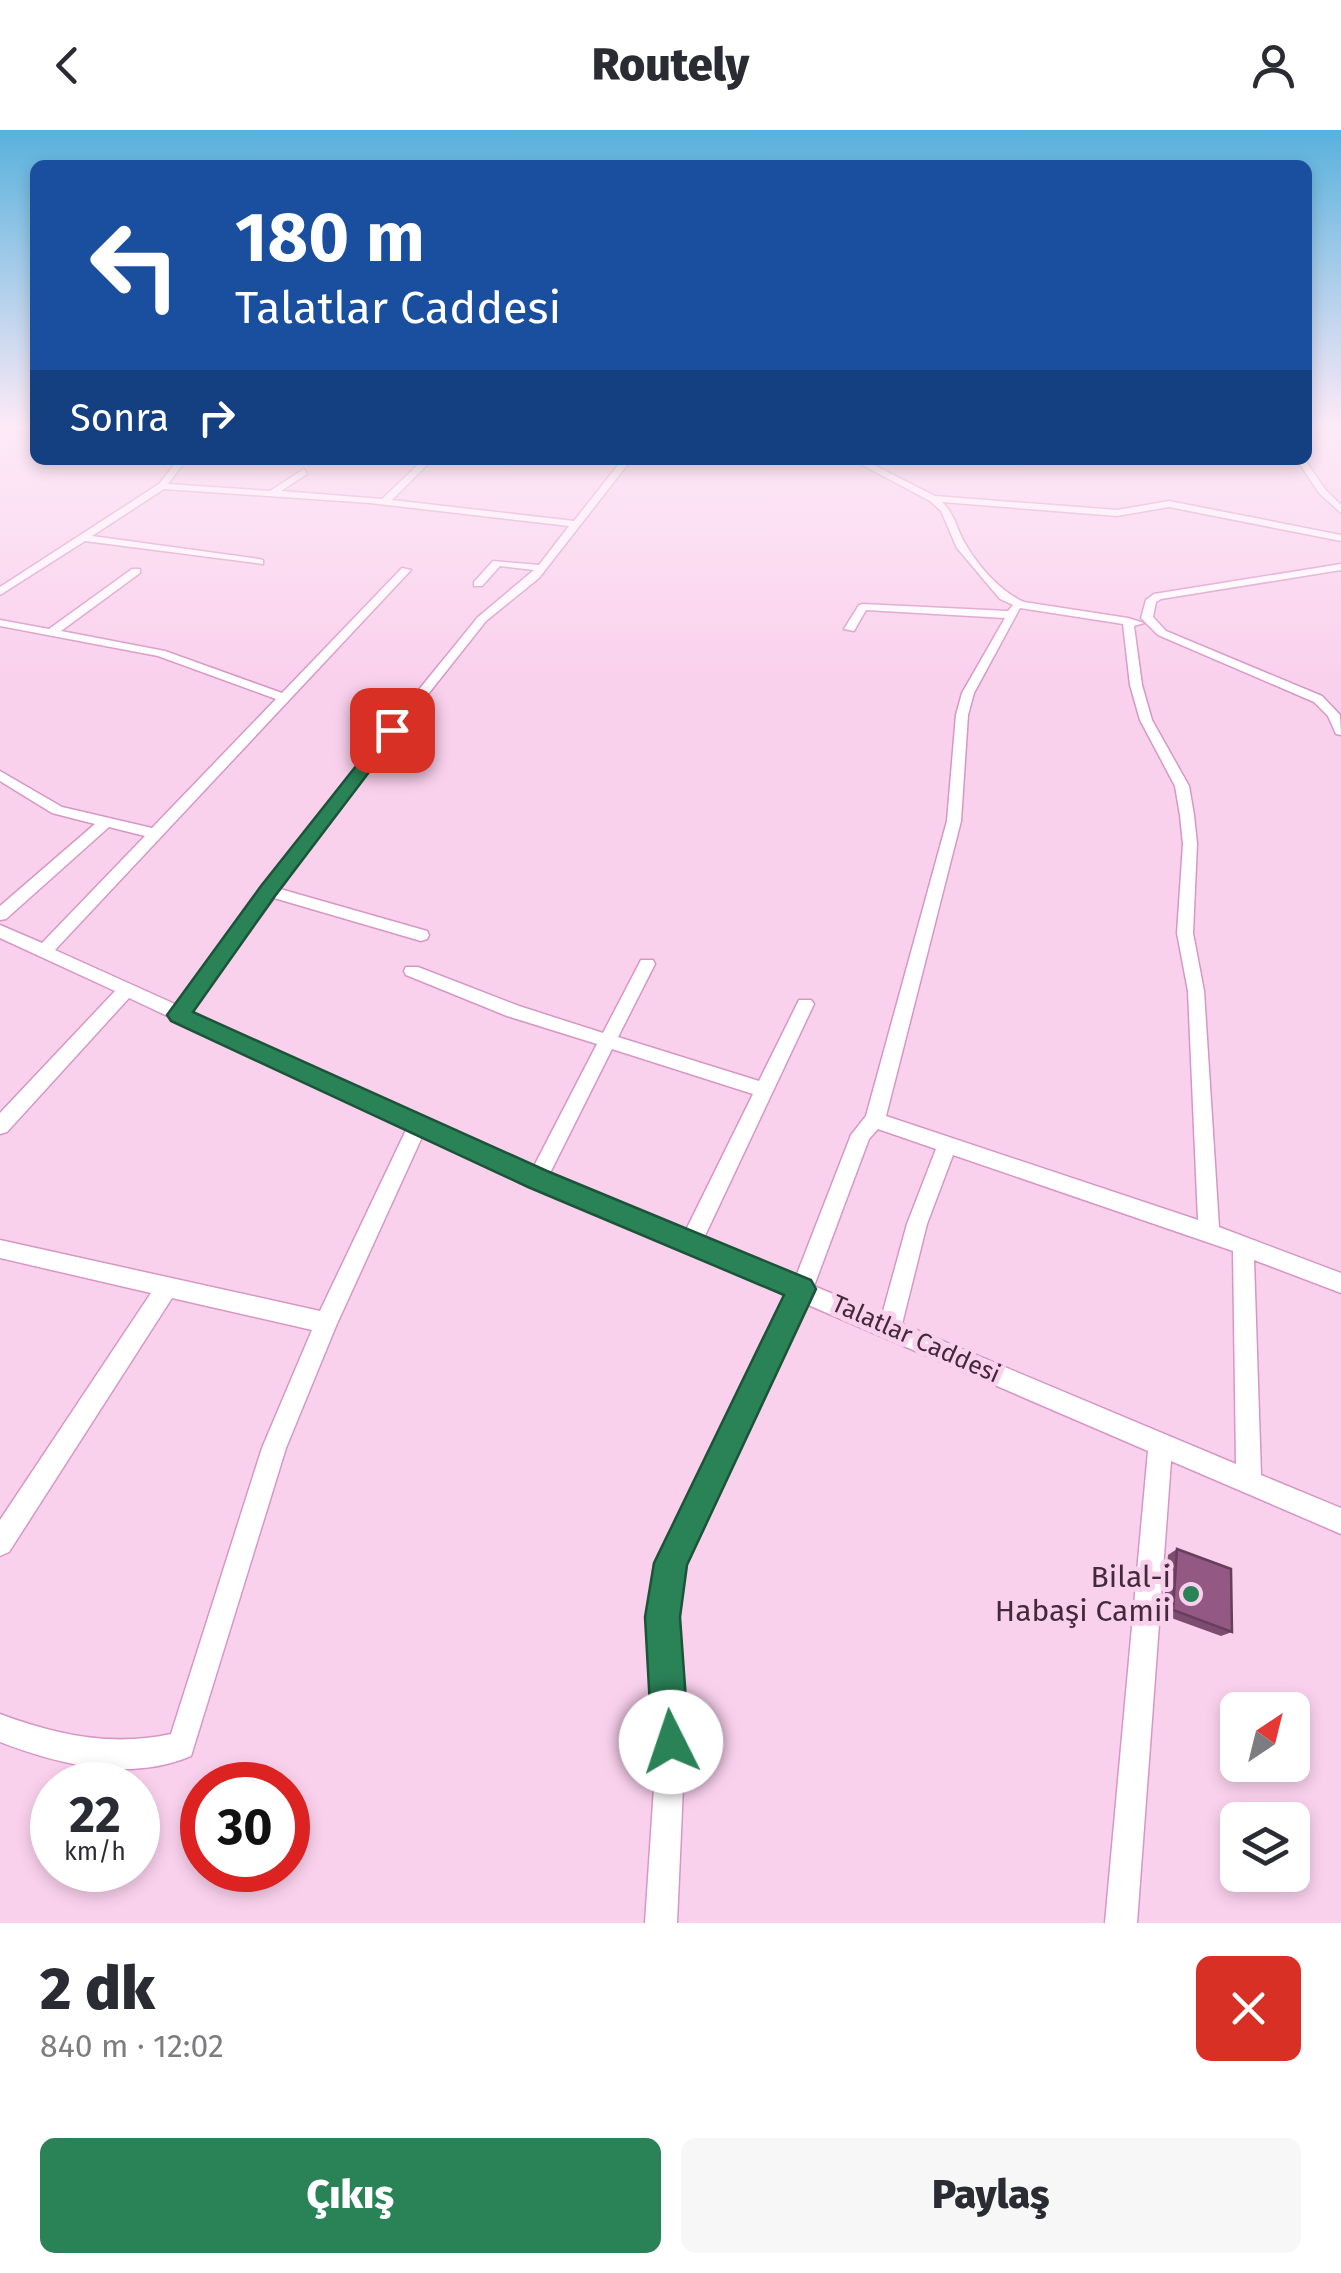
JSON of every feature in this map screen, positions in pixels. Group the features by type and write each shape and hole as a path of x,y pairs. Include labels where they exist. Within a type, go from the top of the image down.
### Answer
{"street":[{"path":"0,592 127,510"},
{"path":"450,510 574,524"},
{"path":"179,1015 268,891 482,619 541,568 586,510"},
{"path":"945,510 961,546 1014,609"},
{"path":"1073,510 1117,513 1137,510"},
{"path":"1198,510 1341,538"},
{"path":"86,538 258,562"},
{"path":"478,584 497,562 541,568"},
{"path":"1341,567 1158,596 1151,600 1147,618 1162,633 1318,699 1334,715 1341,731"},
{"path":"43,952 406,570"},
{"path":"51,633 136,571"},
{"path":"850,628 863,607 1014,609 1152,625"},
{"path":"661,1923 671,1742 663,1617 670,1563 802,1289 860,1135 875,1120 950,840 962,715 968,693 1014,609"},
{"path":"1128,621 1136,685 1146,720 1182,786 1187,815 1190,844 1185,933 1196,990 1209,1233"},
{"path":"0,624 161,653 283,697"},
{"path":"0,774 57,810 157,834"},
{"path":"0,915 107,821"},
{"path":"268,891 421,935"},
{"name":"Talatlar Caddesi","path":"0,931 690,1246 802,1289 1160,1448 1341,1522"},
{"path":"538,1179 647,964"},
{"path":"412,972 607,1043 764,1090"},
{"path":"0,1126 126,990"},
{"path":"690,1246 805,1004"},
{"path":"875,1120 1209,1233 1341,1283"},
{"path":"0,1728 49,1749 145,1756 181,1746 274,1448 326,1323 418,1125"},
{"path":"890,1328 918,1224 947,1146"},
{"path":"1243,1247 1248,1484"},
{"path":"0,1249 326,1323"},
{"path":"0,1543 168,1286"},
{"path":"1122,1923 1160,1448"}],"building":[{"name":"Bilal-i Habaşi Camii","path":"1177,1549 1231,1569 1232,1632 1173,1610"}],"place":[{"name":"Bilal-i Habaşi Camii","path":"1191,1594"}],"route":[{"path":"392,730 179,1015 690,1246 802,1289 670,1563 663,1617 671,1742"}]}
